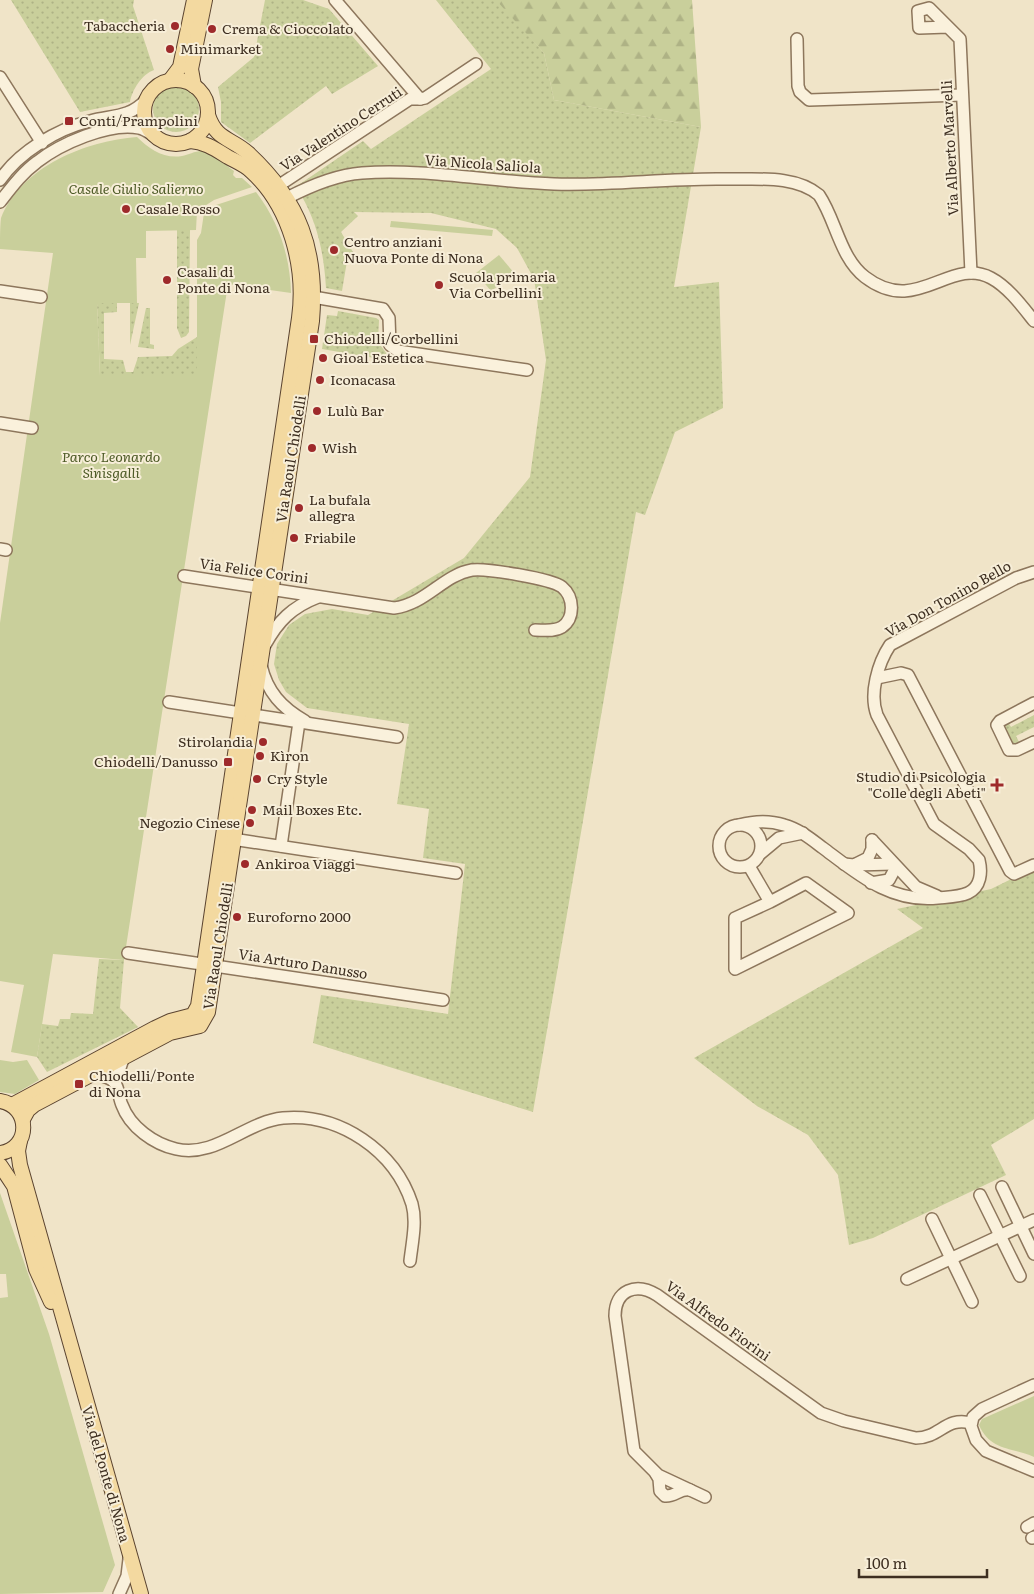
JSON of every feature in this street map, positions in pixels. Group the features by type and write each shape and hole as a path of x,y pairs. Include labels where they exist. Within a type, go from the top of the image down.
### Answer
{"main road":[{"path":"171,79 180,67 194,0"},
{"path":"194,86 191,69 205,0"},
{"path":"171,79 179,79 194,86 206,101 208,115 203,131 190,141 175,146 156,137 146,121 146,100 150,90 171,79"},
{"name":"Via Raoul Chiodelli","path":"6,1103 155,1028 176,1019 193,1015 198,1006 209,965 266,588 312,262 308,242 287,198 246,152 216,133 208,115"},
{"name":"Via Raoul Chiodelli","path":"190,141 208,144 251,171 269,194 282,215 294,243 307,298"},
{"name":"Via Raoul Chiodelli","path":"247,714 261,656 266,588"},
{"name":"Via Raoul Chiodelli","path":"23,1119 28,1110 34,1105 124,1056 170,1033 195,1028 203,1023 208,1012 209,965"},
{"path":"6,1103 23,1119"},
{"name":"Via del Ponte di Nona","path":"23,1119 19,1160 139,1593"},
{"path":"0,1153 10,1150 20,1141"},
{"name":"Via del Ponte di Nona","path":"0,1165 14,1186 36,1269 72,1353"}],"street":[{"name":"Via Valentino Cerruti","path":"335,0 420,99"},
{"name":"Via Alberto Marvelli","path":"948,27 960,40 971,273"},
{"path":"797,39 798,86 800,92 809,100 962,95"},
{"name":"Via Valentino Cerruti","path":"278,186 410,99 425,98 476,64"},
{"path":"0,77 39,145 43,158"},
{"path":"0,180 5,172 39,145 74,126 130,114 146,100"},
{"path":"2,200 14,184 43,158 62,147 101,131 138,128 156,137"},
{"name":"Via Nicola Saliola","path":"287,198 328,180 361,173 402,173 553,184 764,180 794,182 811,188 824,203 855,268 864,276 884,287 914,290 938,284 959,274 971,273"},
{"path":"971,273 992,278 1002,286 1034,321"},
{"path":"0,291 41,297"},
{"path":"307,298 383,309 389,318 389,342 398,351 527,370"},
{"path":"0,423 32,428"},
{"name":"Via Felice Corini","path":"184,576 394,608 417,602 456,576 472,570 549,581 562,586 568,593 572,603 570,615 562,627 551,630 535,630"},
{"name":"Via Don Tonino Bello","path":"739,825 764,821 783,824 803,833 849,864 871,884 904,897 925,900 967,893 976,887 980,875 979,860 969,849 942,831 932,820 874,708 877,678 882,656 890,645 1016,578 1034,572"},
{"name":"Via Felice Corini","path":"261,656 274,629 288,612 319,596"},
{"path":"261,656 270,689 279,703 305,723"},
{"path":"877,678 901,673 908,675 1010,871 1014,874 1034,865"},
{"path":"169,702 397,737"},
{"path":"1034,703 1000,721 997,725 1009,750 1018,750 1034,742"},
{"path":"281,846 305,723"},
{"path":"761,853 761,840 756,832 747,826 739,825 732,827 723,834 719,848 721,855 729,865 736,867 749,866 779,838 803,833"},
{"path":"228,839 456,873"},
{"name":"Via Don Tonino Bello","path":"849,864 868,858 872,849 872,840 894,866 922,891 944,897"},
{"path":"849,864 894,866 889,880 871,884"},
{"path":"749,866 770,902"},
{"path":"806,884 848,913 735,969 735,918 770,902 806,884"},
{"name":"Via Arturo Danusso","path":"128,953 443,1000"},
{"path":"115,1084 124,1056"},
{"path":"91,1074 108,1078 115,1084 122,1107 134,1124 148,1137 176,1149 206,1149 263,1123 284,1118 316,1120 352,1132 387,1160 401,1179 412,1206 414,1226 410,1261"},
{"path":"1002,1187 1034,1254"},
{"path":"980,1195 1020,1276"},
{"path":"932,1219 972,1302"},
{"path":"907,1279 1034,1220"},
{"name":"Via Alfredo Fiorini","path":"705,1497 693,1491 669,1486 637,1456 632,1444 615,1308 624,1292 634,1288 644,1288 657,1295 826,1415 919,1438 934,1434 956,1421 971,1423"},
{"path":"1034,1385 982,1410 975,1415 971,1423 973,1436 986,1451 1034,1471"},
{"path":"130,1557 127,1576 120,1593 139,1593"}],"green space":[{"path":"11,0 134,0 133,6 154,70 145,75 138,83 130,102 80,112"},
{"path":"265,0 303,0 329,9 378,66 332,94 326,86 250,143 221,122 221,102 218,87 254,57"},
{"path":"436,0 498,0 544,53 554,100 701,127 674,287 719,282 723,408 675,432 645,515 636,512 533,1112 313,1043 321,995 448,1014 465,864 423,858 429,809 397,804 409,724 307,708 286,692 279,680 274,664 277,644 289,625 305,614 332,609 368,615 464,558 530,477 546,360 534,279 517,248 496,229 431,213 354,212 358,216 341,232 353,252 348,255 342,291 326,288 324,264 316,228 301,195 321,187 297,186 363,141 371,149 491,69"},
{"path":"496,0 692,0 701,127 554,100 544,53"},
{"path":"176,86 189,90 195,96 199,109 195,122 189,128 176,132 163,128 157,122 153,109 157,96 163,90"},
{"name":"Parco Leonardo Sinisgalli","path":"137,137 157,152 169,156 182,156 201,151 210,154 234,171 233,175 236,178 242,178 252,187 214,200 197,211 196,230 146,231 146,258 136,258 137,303 97,303 100,376 197,376 197,240 201,233 204,213 216,205 256,192 271,215 282,240 286,253 291,293 228,284 124,960 53,954 37,1057 11,1052 24,985 0,981 0,623 53,253 0,249 1,218 11,200 24,184 58,160 97,144"},
{"path":"391,221 493,230 492,236 390,227"},
{"path":"177,230 190,230 189,332 181,338 177,328"},
{"path":"499,255 515,274 491,291 476,273"},
{"path":"97,303 117,303 117,312 104,313 104,359 123,360 126,372 133,372 138,357 172,356 178,349 197,337 197,376 100,376"},
{"path":"130,303 139,303 130,345"},
{"path":"146,308 150,308 150,344 154,345 154,349 138,347"},
{"path":"338,311 379,320 378,342 392,361 322,349 327,315 337,316"},
{"path":"1034,715 1034,727 1016,736 1019,742 1013,744 1004,724 1008,722 1011,727"},
{"path":"1034,868 1034,1119 991,1145 1006,1175 873,1238 849,1245 838,1175 808,1135 757,1106 694,1058 923,928 897,909 991,889"},
{"path":"99,959 124,960 120,1008 138,1027 47,1072 37,1057 42,1024 58,1026 60,1019 70,1019 71,1013 93,1014"},
{"path":"0,1060 13,1062 27,1060 39,1080 15,1094 0,1092"},
{"path":"0,1193 49,1334 115,1565 103,1592 0,1594 0,1298 8,1297 6,1274 0,1274"},
{"path":"1034,1396 1034,1457 1002,1447 989,1440 979,1425 982,1419"}],"place":[{"name":"Tabaccheria","path":"175,26"},
{"name":"Crema & Cioccolato","path":"212,29"},
{"name":"Minimarket","path":"170,49"},
{"name":"Conti/Prampolini","path":"69,121"},
{"name":"Casale Rosso","path":"126,209"},
{"name":"Centro anziani Nuova Ponte di Nona","path":"334,250"},
{"name":"Casali di Ponte di Nona","path":"167,280"},
{"name":"Scuola primaria Via Corbellini","path":"439,285"},
{"name":"Chiodelli/Corbellini","path":"314,339"},
{"name":"Gioal Estetica","path":"323,358"},
{"name":"Iconacasa","path":"320,380"},
{"name":"Lulù Bar","path":"317,411"},
{"name":"Wish","path":"312,448"},
{"name":"La bufala allegra","path":"299,508"},
{"name":"Friabile","path":"294,538"},
{"name":"Stirolandia","path":"263,742"},
{"name":"Kìron","path":"260,756"},
{"name":"Chiodelli/Danusso","path":"228,762"},
{"name":"Cry Style","path":"257,779"},
{"name":"Studio di Psicologia \"Colle degli Abeti\"","path":"997,785"},
{"name":"Mail Boxes Etc.","path":"252,810"},
{"name":"Negozio Cinese","path":"250,823"},
{"name":"Ankiroa Viaggi","path":"245,864"},
{"name":"Euroforno 2000","path":"237,917"},
{"name":"Chiodelli/Ponte di Nona","path":"79,1084"}],"park label":[{"name":"Casale Giulio Salierno","path":"136,189"}]}
